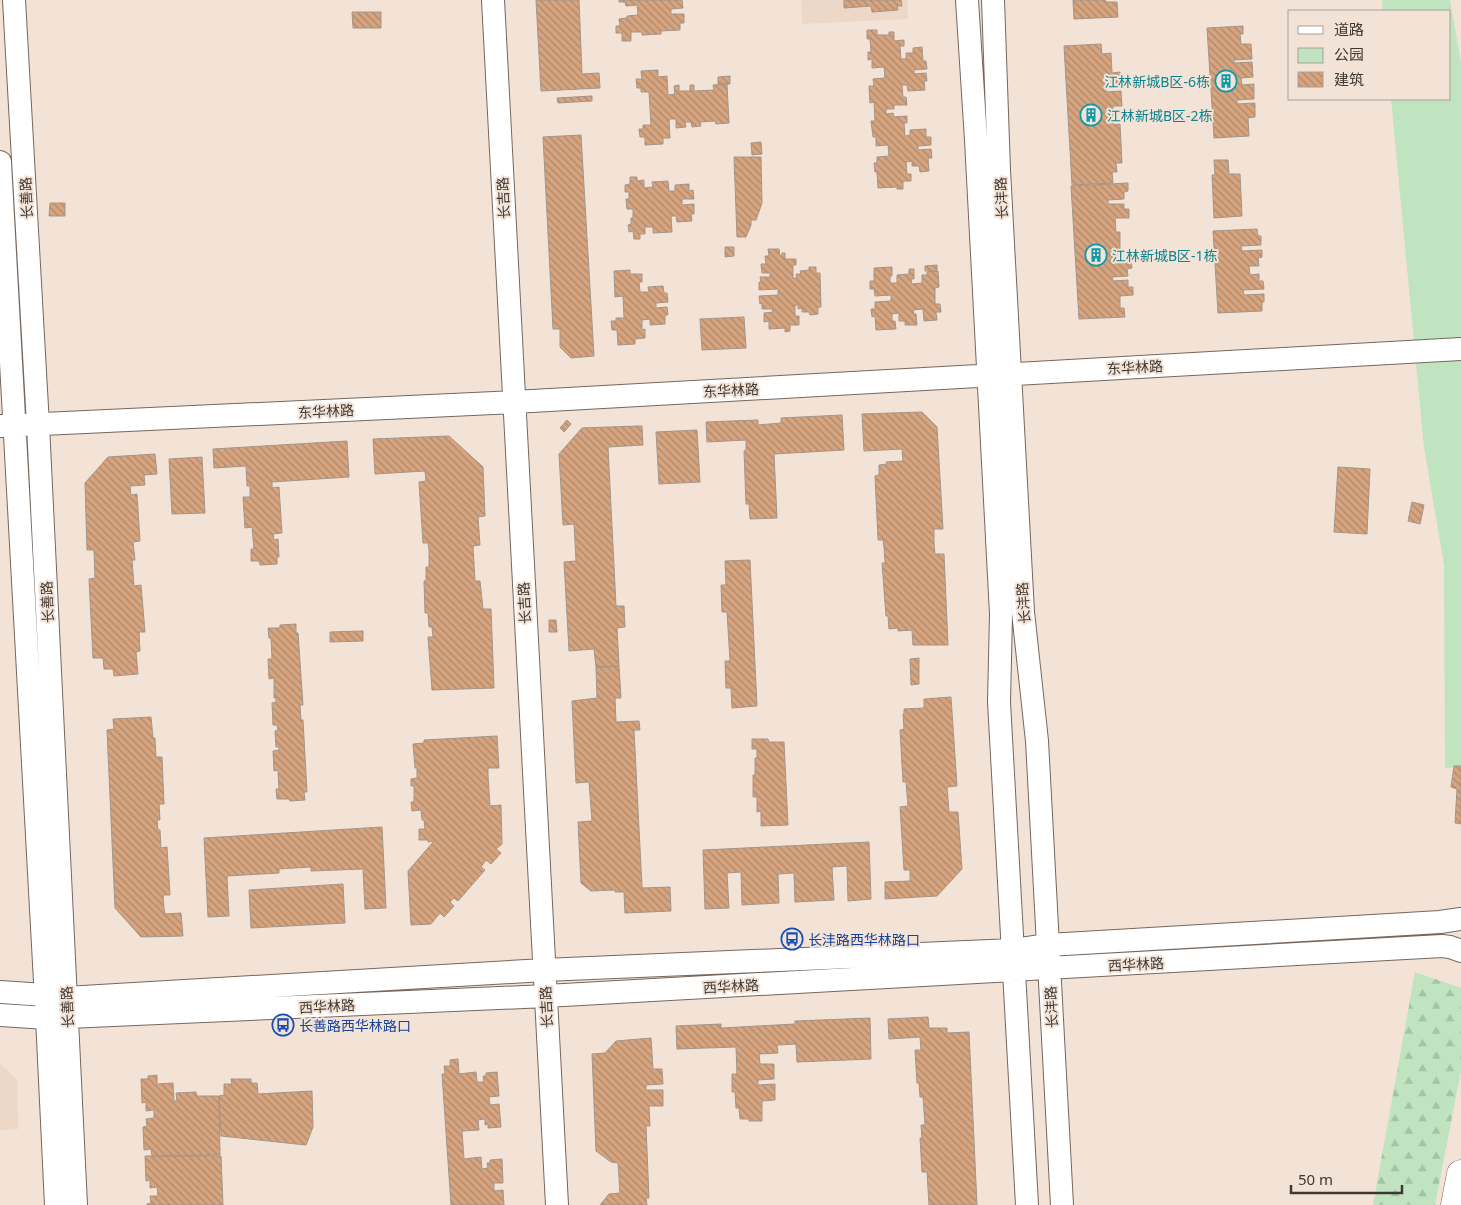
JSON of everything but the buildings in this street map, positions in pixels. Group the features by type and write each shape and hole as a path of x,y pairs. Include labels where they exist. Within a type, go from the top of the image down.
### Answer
{"highway":[{"path":"1455,1205 1461,1174"}],"street":[{"name":"长善路","path":"14,0 38,425 56,1007 56,1205"},
{"name":"长吉路","path":"493,0 557,1205"},
{"name":"长沣路","path":"967,0 976,140 1037,741 1062,1205"},
{"name":"长沣路","path":"993,0 999,170 1001,614 999,702 1027,1205"},
{"name":"长善路","path":"0,162 7,426 56,1007 76,1205"},
{"name":"东华林路","path":"7,426 514,402 1461,349"},
{"name":"西华林路","path":"0,992 56,1007 546,996 1014,960 1048,945 1430,923 1461,919"},
{"name":"西华林路","path":"0,1016 56,1007 544,970 1014,960 1050,969 1442,946 1461,951"}],"shaded area":[{"path":"801,0 907,0 908,19 802,24"},
{"path":"0,1064 17,1079 18,1129 0,1130"}],"green space":[{"path":"1382,0 1450,0 1461,63 1461,767 1445,768 1444,565 1424,447 1391,100 1451,100 1451,10 1383,10"},
{"path":"1415,972 1461,988 1461,1071 1435,1205 1373,1205"}],"place":[{"name":"江林新城B区-6栋","path":"1226,81"},
{"name":"江林新城B区-2栋","path":"1091,115"},
{"name":"江林新城B区-1栋","path":"1096,255"},
{"name":"长沣路西华林路口","path":"792,939"},
{"name":"长善路西华林路口","path":"283,1025"}]}
